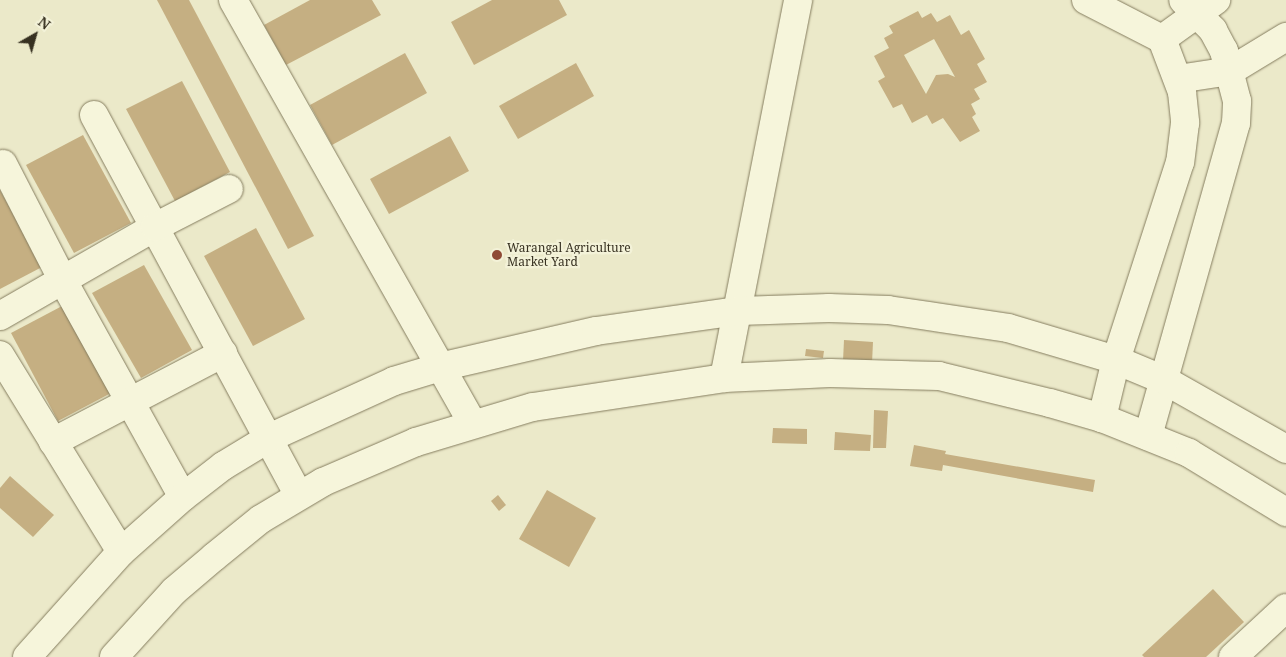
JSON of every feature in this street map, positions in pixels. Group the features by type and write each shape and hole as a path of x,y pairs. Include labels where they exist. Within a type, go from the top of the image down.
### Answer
{"lane":[{"path":"233,0 473,424"},
{"path":"724,378 739,311 798,0"},
{"path":"1086,0 1162,39 1178,79 1185,123 1180,162 1116,360 1102,418"},
{"path":"1148,436 1236,123 1237,101 1230,72 1216,37 1199,4 1162,39"},
{"path":"1178,79 1230,72 1286,37"},
{"path":"94,115 299,495"},
{"path":"4,164 62,279 183,497"},
{"path":"0,316 155,227 229,189"},
{"path":"27,657 121,552 183,497 223,466 269,438 338,404 440,367 596,331 739,311 888,310 1008,328 1116,360 1164,380 1286,448"},
{"path":"53,442 223,353"},
{"path":"0,355 121,552"},
{"path":"114,657 174,591 261,519 299,495 416,442 532,407 724,378 830,373 939,376 1050,402 1102,418 1189,453 1286,512"},
{"path":"1233,657 1286,608"}],"building":[{"path":"157,0 189,0 314,236 288,249"},
{"path":"310,0 372,0 381,15 286,65 264,25"},
{"path":"492,0 559,0 567,15 474,65 451,22"},
{"path":"918,11 922,18 931,13 937,22 950,15 961,35 969,30 985,59 977,64 987,82 974,89 980,99 971,104 976,114 972,117 980,131 960,142 943,118 932,124 927,115 912,123 902,104 893,108 878,81 885,77 874,56 889,48 884,38 893,33 889,26","holes":["934,39 955,77 948,74 936,75 926,94 904,55"]},
{"path":"405,53 427,93 332,145 310,105"},
{"path":"576,63 594,96 518,139 499,106"},
{"path":"182,81 230,172 175,201 126,109"},
{"path":"83,135 131,223 74,253 26,165"},
{"path":"450,136 469,171 389,214 370,179"},
{"path":"0,190 42,267 0,289"},
{"path":"256,228 305,319 253,346 204,256"},
{"path":"144,265 192,350 141,378 92,293"},
{"path":"64,305 111,393 58,421 11,333"},
{"path":"844,340 873,342 872,363 843,361"},
{"path":"806,349 824,351 823,358 805,356"},
{"path":"874,410 888,411 886,448 873,448"},
{"path":"773,428 807,429 807,444 772,443"},
{"path":"835,432 871,435 870,451 834,450"},
{"path":"914,445 946,451 945,454 1095,480 1093,492 943,465 942,471 910,466"},
{"path":"10,476 54,515 33,537 0,508 0,488"},
{"path":"547,490 596,518 569,567 519,539"},
{"path":"498,495 506,505 499,511 491,501"},
{"path":"1213,589 1244,622 1206,657 1144,657 1142,655"}],"place":[{"name":"Warangal Agriculture Market Yard","path":"497,255"}]}
